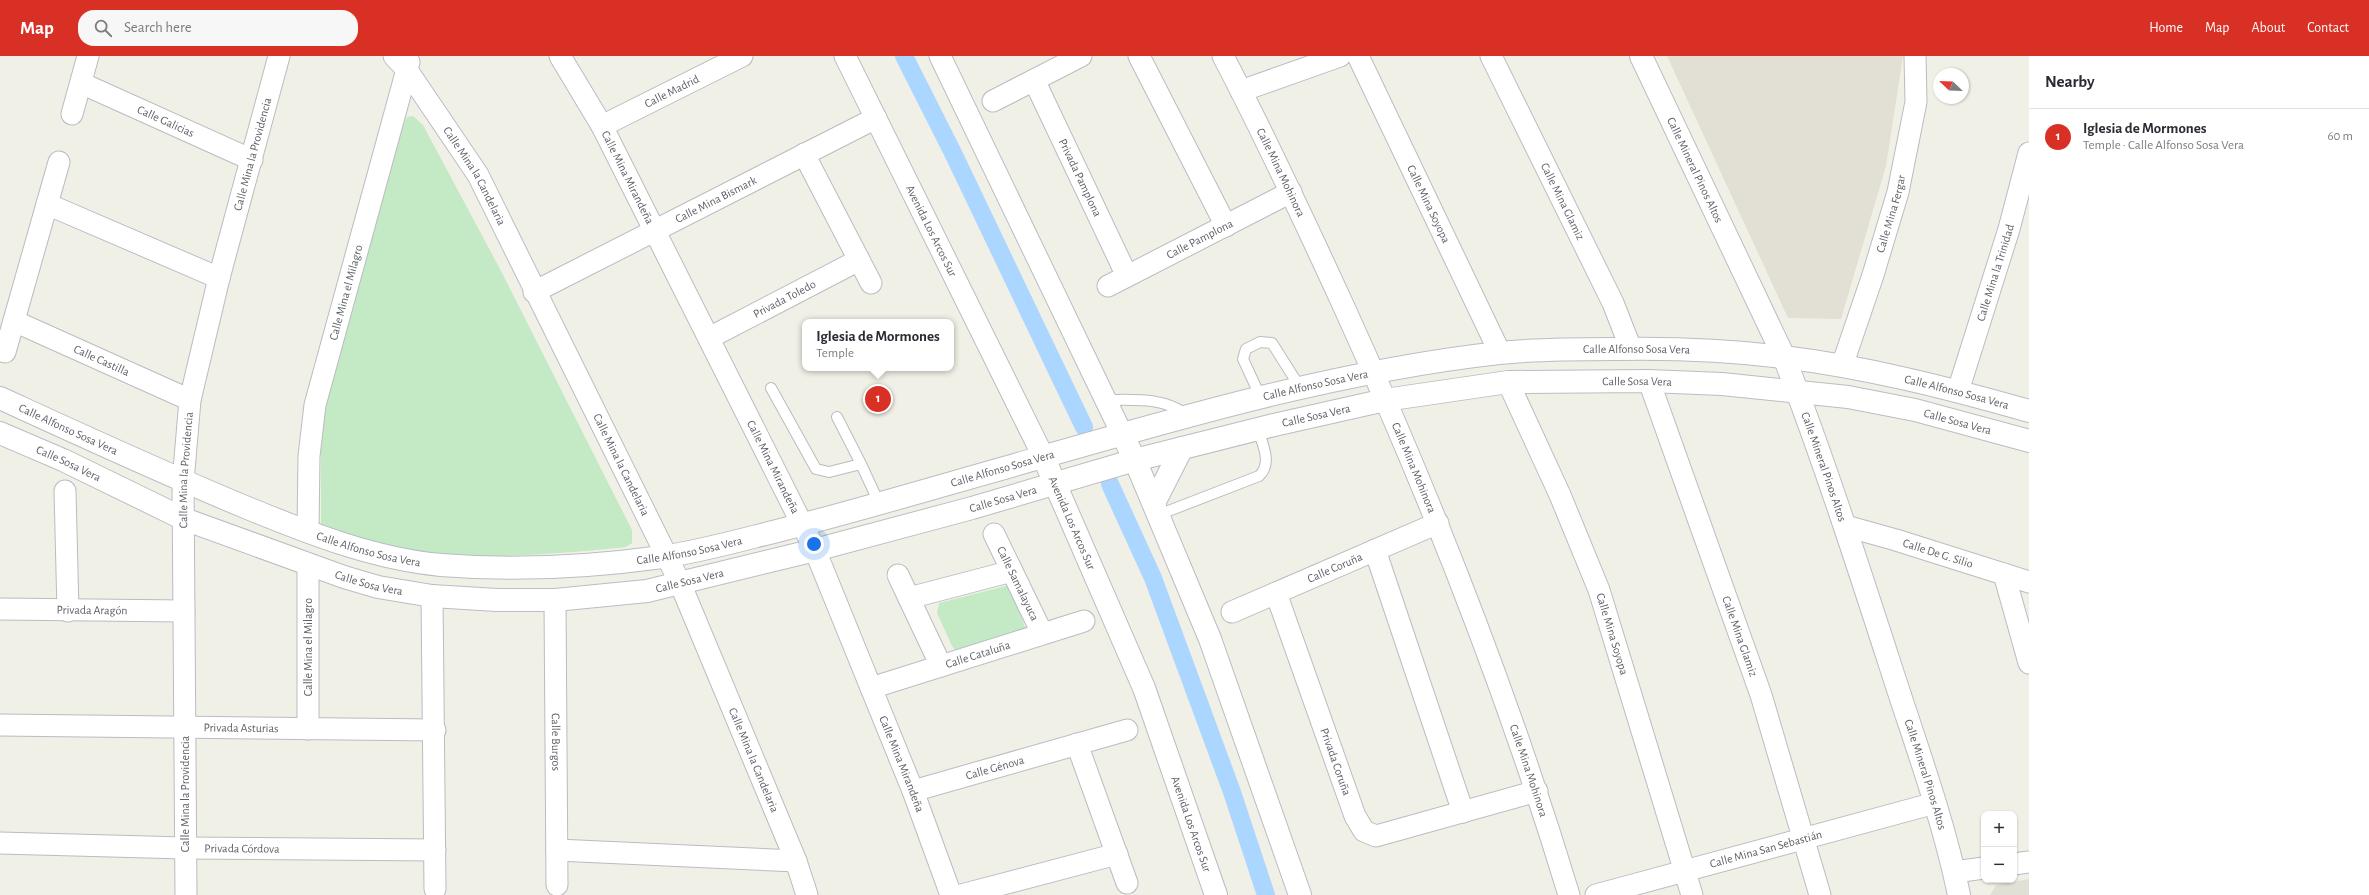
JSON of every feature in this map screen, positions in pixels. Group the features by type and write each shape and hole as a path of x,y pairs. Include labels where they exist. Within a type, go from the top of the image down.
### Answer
{"main road":[{"name":"Calle Mineral Pinos Altos","path":"1641,56 1784,357 1797,391 1846,526 1935,803 1954,872 1958,895"},
{"name":"Calle Alfonso Sosa Vera","path":"0,398 183,482 308,532 394,557 438,564 503,568 600,564 666,556 802,524 1122,434 1262,398 1374,373 1500,353 1564,349 1631,349 1696,350 1784,357 1842,366 1958,391 2029,411"},
{"name":"Calle Sosa Vera","path":"0,433 63,460 184,519 308,565 378,587 432,596 497,600 555,600 647,591 815,550 972,508 1055,482 1135,460 1258,429 1385,400 1508,382 1649,381 1722,384 1797,391 1848,397 1915,410 2029,441"},
{"path":"1122,434 1135,460 1210,639 1300,895"},
{"path":"1156,509 1182,448"},
{"name":"Avenida Los Arcos Sur","path":"1043,456 1144,688 1216,895"}],"street":[{"path":"72,114 88,56"},
{"name":"Calle Mina la Providencia","path":"186,895 183,482 190,400 219,278 279,56"},
{"name":"Calle Mina Mirandeña","path":"560,56 602,126 653,231 709,338 815,550 913,791 951,895"},
{"name":"Calle Madrid","path":"602,126 742,56"},
{"name":"Avenida Los Arcos Sur","path":"845,56 1043,456"},
{"path":"940,56 1122,434"},
{"path":"993,101 1081,56"},
{"path":"1139,56 1226,226"},
{"name":"Calle Mina Mohinora","path":"1223,56 1291,192 1374,373 1438,523 1538,791 1569,895"},
{"path":"1241,91 1340,56"},
{"name":"Calle Mina Soyopa","path":"1358,56 1500,353"},
{"name":"Calle Mina Glamiz","path":"1491,56 1613,303 1631,349"},
{"name":"Calle Mina Fergar","path":"1842,366 1873,275 1898,192 1916,102 1915,56"},
{"name":"Calle Mina la Candelaria","path":"404,61 478,175 534,292 680,583 796,861 807,895"},
{"name":"Calle Mina el Milagro","path":"308,532 309,456 315,405 404,61"},
{"name":"Privada Pamplona","path":"1034,80 1127,276"},
{"name":"Calle Galicias","path":"81,83 252,160"},
{"name":"Calle Mina Bismark","path":"534,292 876,118"},
{"name":"Calle Mina la Trinidad","path":"1958,391 2009,229 2029,153"},
{"path":"804,154 871,283"},
{"path":"5,352 59,162"},
{"name":"Calle Pamplona","path":"1108,286 1291,192"},
{"path":"47,204 219,278"},
{"name":"Privada Toledo","path":"709,338 859,260"},
{"name":"Calle Castilla","path":"14,321 190,400"},
{"name":"Calle Mina Glamiz","path":"1649,381 1761,695 1802,839 1820,895"},
{"name":"Calle Mina Soyopa","path":"1508,382 1560,495 1599,590 1686,870 1692,895"},
{"path":"65,491 68,611"},
{"name":"Calle Coruña","path":"1232,612 1438,523"},
{"name":"Calle De G. Silio","path":"1846,526 2029,582"},
{"name":"Calle Samalayuca","path":"994,534 1042,633"},
{"path":"1375,550 1463,812"},
{"name":"Calle Mina el Milagro","path":"308,565 308,729"},
{"path":"909,598 1012,571"},
{"path":"898,574 941,666"},
{"path":"2004,574 2029,663"},
{"name":"Privada Coruña","path":"1276,593 1355,816 1364,831 1376,836 1538,791"},
{"path":"432,596 435,889"},
{"name":"Calle Burgos","path":"555,600 557,884"},
{"name":"Privada Aragón","path":"0,609 68,611 184,611"},
{"name":"Calle Cataluña","path":"871,688 1084,621"},
{"name":"Privada Asturias","path":"0,725 434,730"},
{"name":"Calle Génova","path":"913,791 1127,730"},
{"path":"1078,744 1127,883"},
{"name":"Calle Mina San Sebastián","path":"1596,895 1935,803"},
{"name":"Privada Córdova","path":"0,843 185,848 435,850"},
{"path":"557,850 796,861"},
{"path":"961,895 1117,854"},
{"path":"2017,864 2029,862"},
{"path":"1954,872 1981,868"}],"lane":[{"path":"1262,398 1243,358 1246,349 1260,342 1272,343 1301,389"},
{"path":"771,388 816,469 829,472 861,464"},
{"path":"1106,400 1157,400 1172,405 1189,416"},
{"path":"837,417 879,503"},
{"path":"1156,509 1259,476 1266,467 1267,460 1258,429"}],"shaded area":[{"path":"1667,56 1903,56 1886,166 1841,319 1788,318"},
{"path":"2029,879 2029,895 1990,895 1996,885 2017,883 2017,881"}],"green space":[{"path":"413,116 423,125 500,269 632,530 632,543 626,547 546,554 467,556 402,549 321,530 321,439 328,391 400,130 407,117"},
{"path":"1010,585 1026,630 960,656 952,646 937,613 939,603"}],"waterway":[{"path":"904,56 953,153 1084,427"},
{"path":"1110,484 1153,578 1232,792 1266,895"}],"place":[{"name":"Iglesia de Mormones","path":"878,399"}]}
